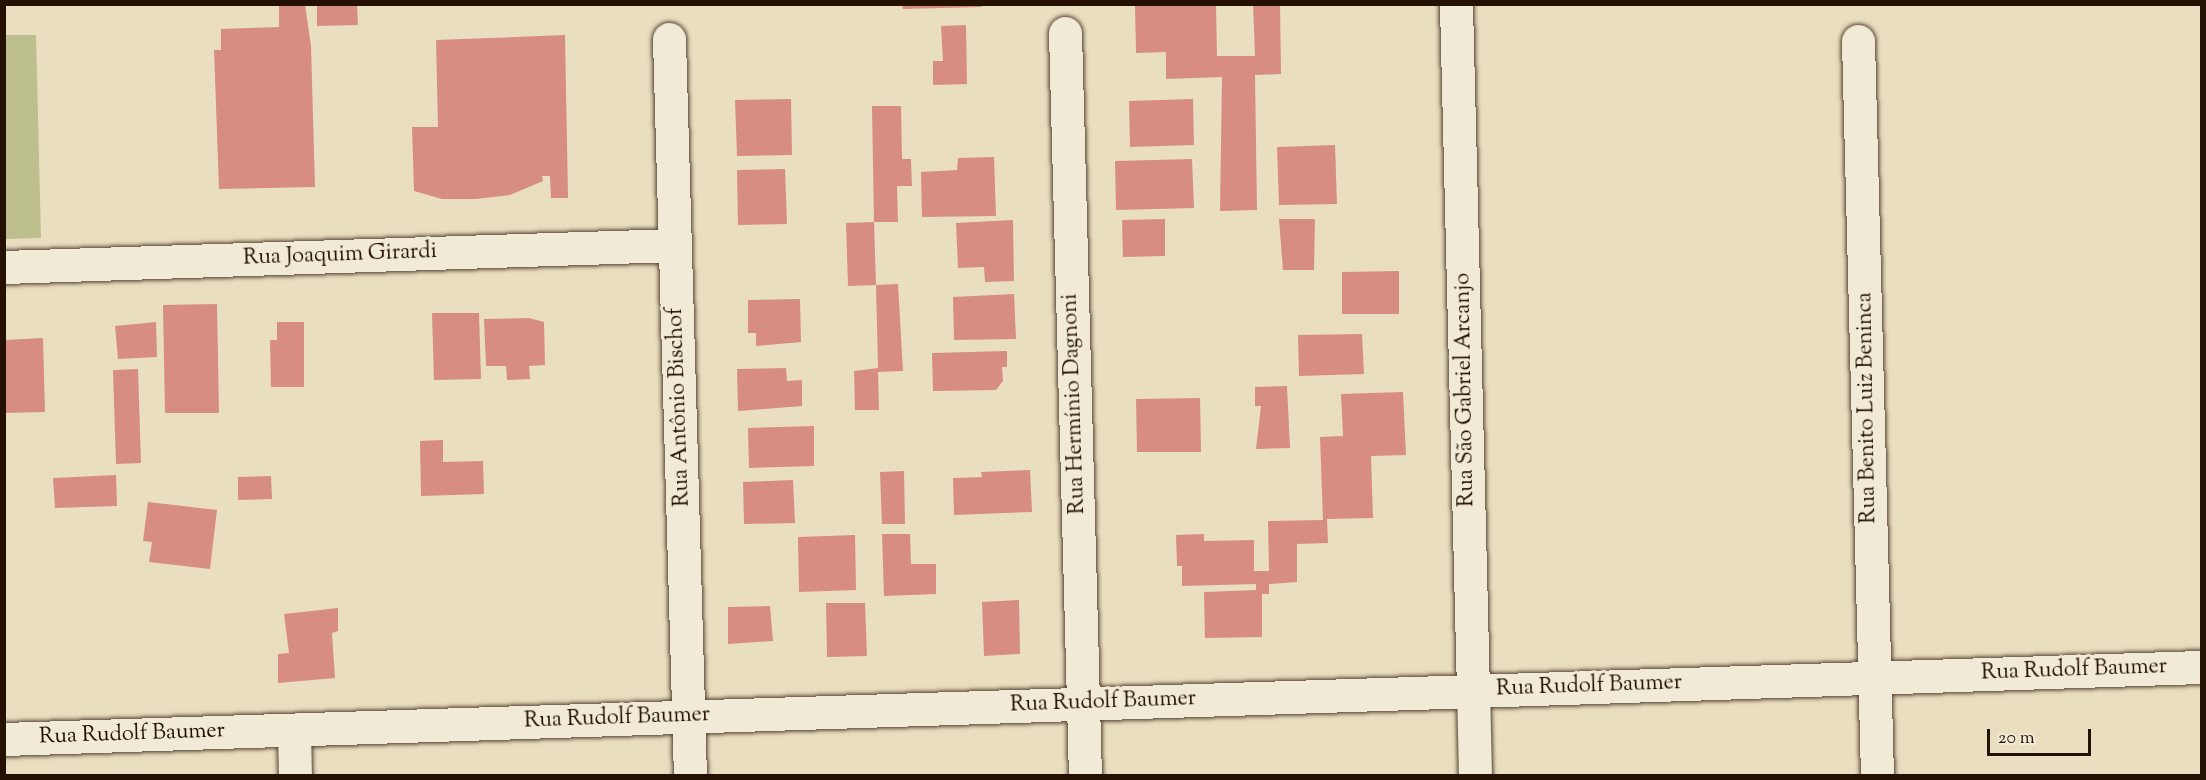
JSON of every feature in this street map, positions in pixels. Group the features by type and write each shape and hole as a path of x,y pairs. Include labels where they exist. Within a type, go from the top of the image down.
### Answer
{"street":[{"name":"Rua São Gabriel Arcanjo","path":"1456,4 1476,776"},
{"name":"Rua Hermínio Dagnoni","path":"1065,33 1085,776"},
{"name":"Rua Antônio Bischof","path":"669,39 690,776"},
{"name":"Rua Benito Luiz Beninca","path":"1858,41 1877,776"},
{"name":"Rua Joaquim Girardi","path":"4,267 675,245"},
{"name":"Rua Rudolf Baumer","path":"4,740 2202,667"},
{"path":"294,730 295,776"}],"green space":[{"path":"5,35 36,35 41,238 5,239"}],"building":[{"path":"279,4 305,4 311,46 315,187 219,189 214,50 221,50 221,29 279,27"},
{"path":"317,4 357,4 358,25 317,26"},
{"path":"902,4 981,4 982,7 903,9"},
{"path":"1216,4 1217,56 1255,56 1253,4 1280,4 1281,74 1255,75 1257,210 1220,211 1222,77 1166,79 1166,52 1136,53 1135,5"},
{"path":"966,25 967,84 933,85 933,61 943,61 941,26"},
{"path":"565,35 568,198 551,198 550,176 542,176 543,181 510,195 476,199 442,199 414,191 412,127 438,127 436,40"},
{"path":"791,99 792,155 737,156 735,100"},
{"path":"1193,99 1194,145 1130,147 1129,101"},
{"path":"872,106 901,106 902,159 911,159 912,186 897,186 898,222 874,222"},
{"path":"1335,145 1337,204 1279,205 1277,147"},
{"path":"994,157 996,216 922,217 921,172 957,170 958,158"},
{"path":"1192,159 1194,208 1116,210 1115,161"},
{"path":"785,169 787,224 738,225 737,170"},
{"path":"1165,219 1165,256 1123,257 1122,220"},
{"path":"1279,219 1315,219 1314,270 1283,270"},
{"path":"1013,220 1014,281 985,282 984,267 958,268 956,223"},
{"path":"874,222 876,285 848,286 846,223"},
{"path":"1399,271 1399,314 1342,314 1342,272"},
{"path":"898,284 903,371 878,372 879,410 855,410 854,371 878,368 876,285"},
{"path":"1014,294 1016,339 954,340 953,297"},
{"path":"800,299 801,342 756,346 756,333 748,333 748,300"},
{"path":"217,304 219,413 165,413 163,305"},
{"path":"432,313 479,313 481,379 434,380"},
{"path":"529,318 544,322 545,365 529,366 530,379 507,380 506,366 486,366 484,319"},
{"path":"156,322 157,357 118,359 115,326"},
{"path":"277,322 304,322 304,387 271,387 270,340 277,340"},
{"path":"1362,334 1364,374 1299,376 1298,335"},
{"path":"43,338 45,412 4,413 4,340"},
{"path":"1007,351 1007,367 1002,367 1003,381 996,390 933,391 932,353"},
{"path":"786,368 787,381 802,380 802,406 738,411 737,369"},
{"path":"138,369 141,463 116,464 113,370"},
{"path":"1287,386 1290,448 1256,449 1261,406 1255,406 1255,387"},
{"path":"1403,392 1406,455 1371,456 1373,518 1327,519 1328,543 1297,544 1297,582 1269,584 1269,594 1262,594 1262,637 1205,638 1204,592 1256,590 1256,584 1182,586 1182,566 1177,566 1176,535 1204,534 1204,541 1254,540 1254,571 1269,571 1268,521 1323,520 1320,437 1343,436 1341,394"},
{"path":"1200,398 1201,452 1137,452 1136,399"},
{"path":"814,426 814,466 749,468 748,428"},
{"path":"443,440 443,462 483,461 484,494 421,496 420,441"},
{"path":"1030,470 1032,512 954,515 953,478 982,477 981,472"},
{"path":"904,471 905,524 882,524 880,472"},
{"path":"116,475 117,506 55,508 53,478"},
{"path":"271,476 272,499 238,500 238,477"},
{"path":"793,480 795,523 744,524 743,482"},
{"path":"148,502 217,510 210,569 149,562 152,542 143,541"},
{"path":"882,534 910,534 911,564 936,564 936,594 884,596"},
{"path":"855,535 856,590 799,592 798,537"},
{"path":"1019,600 1020,654 984,656 982,602"},
{"path":"826,603 865,603 867,656 827,657"},
{"path":"770,606 773,641 728,644 728,607"},
{"path":"338,608 338,631 332,633 335,678 278,683 278,654 289,653 284,614"}]}
